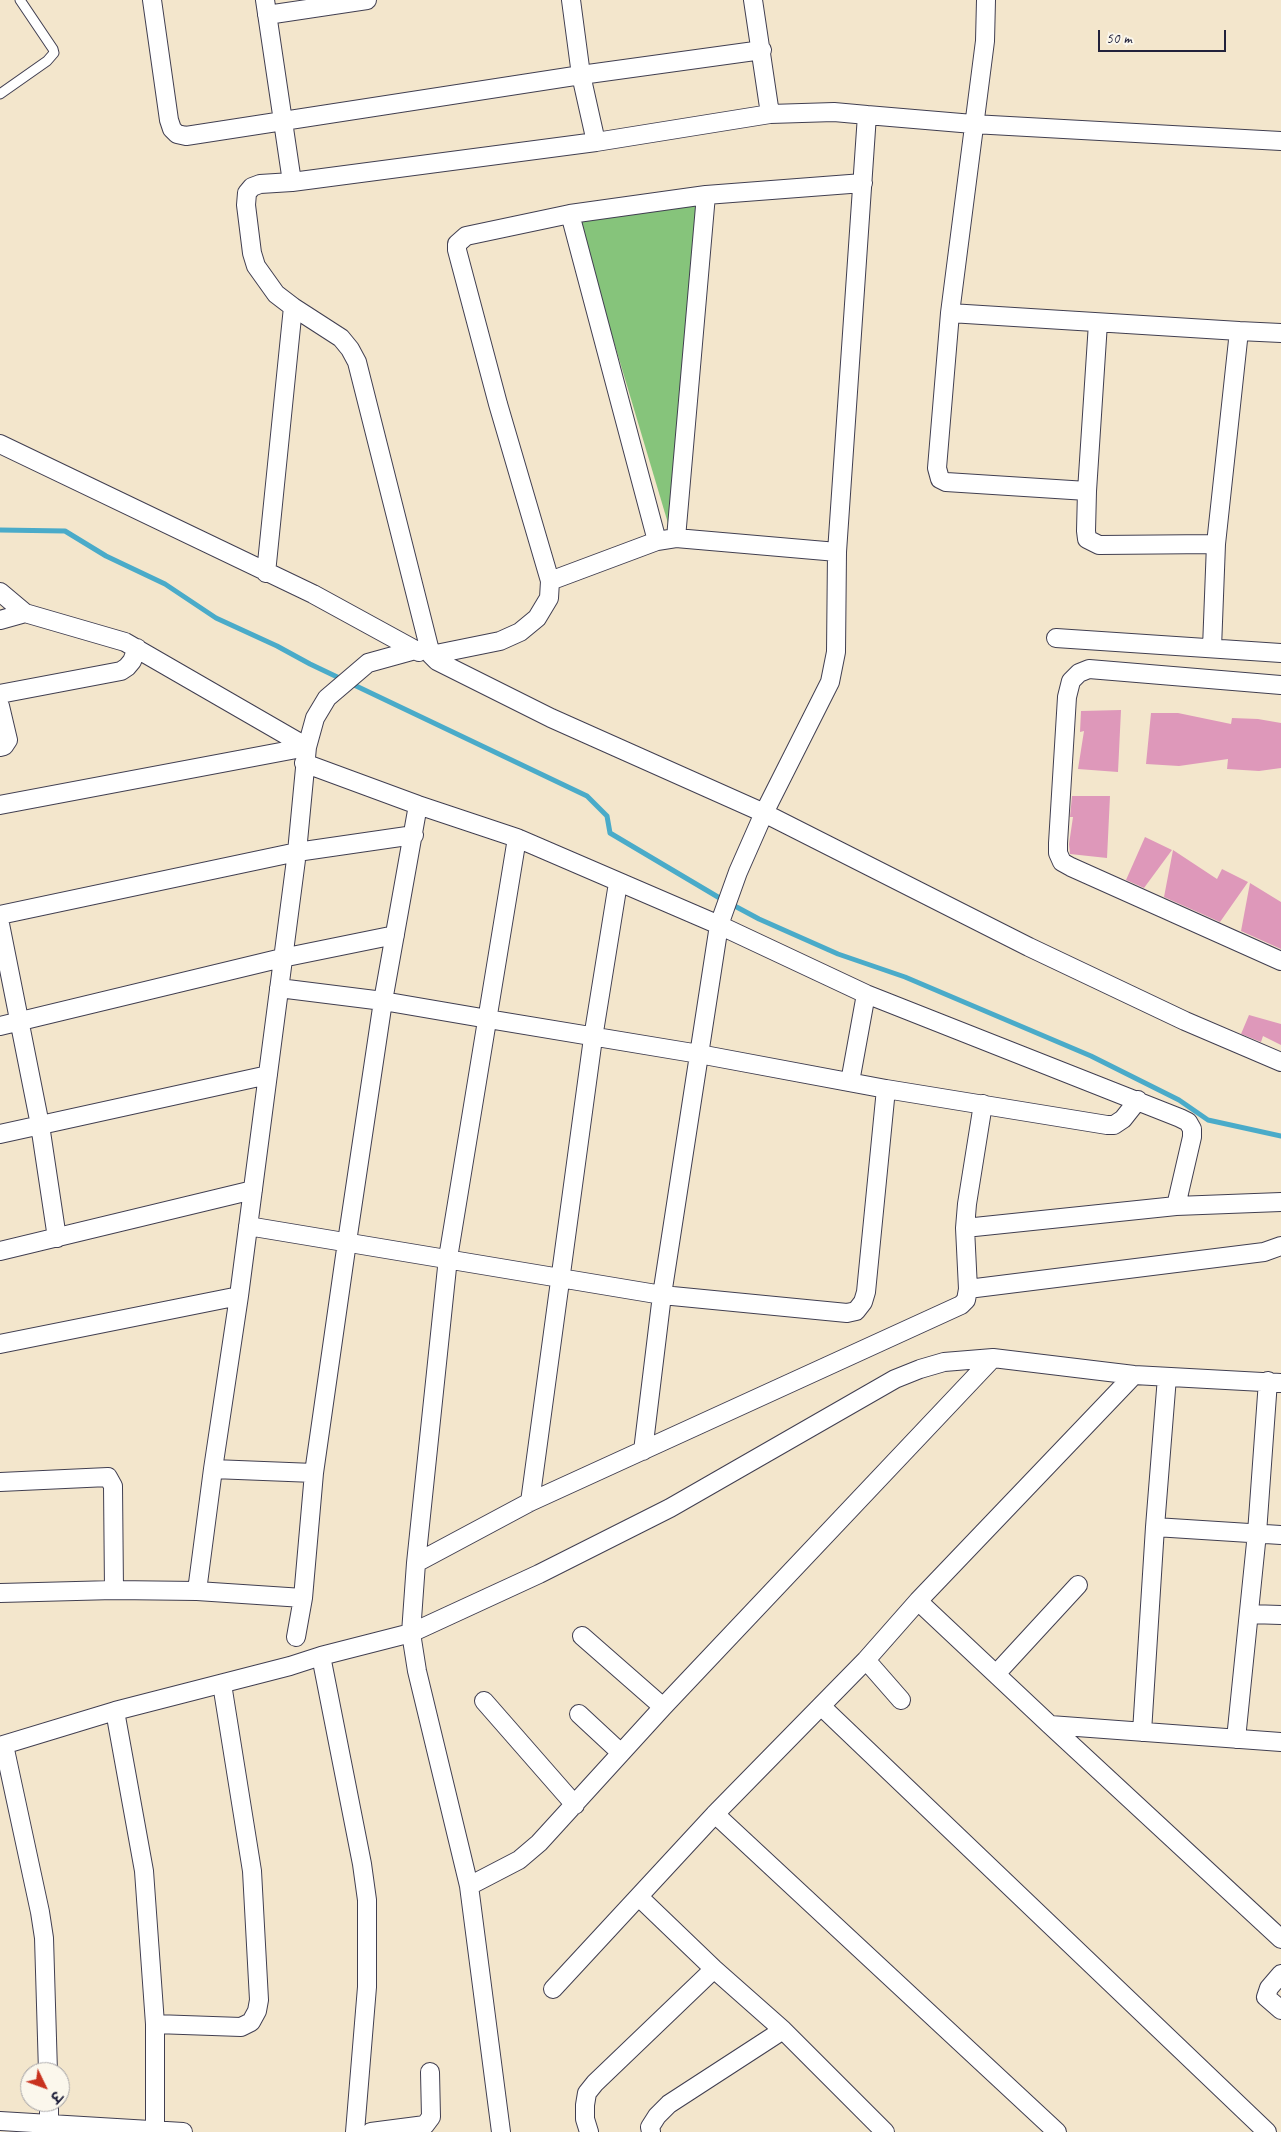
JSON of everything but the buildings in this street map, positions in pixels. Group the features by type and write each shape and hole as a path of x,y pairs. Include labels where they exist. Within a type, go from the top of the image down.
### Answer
{"street":[{"path":"152,0 172,129 177,134 186,136 581,75 762,50"},
{"path":"292,182 266,8 367,0"},
{"path":"571,0 581,75 596,142"},
{"path":"753,0 762,50 770,114"},
{"path":"986,0 985,40 950,313 937,468 940,479 946,482 1087,491"},
{"path":"427,655 357,362 341,338 276,294 256,266 252,252 246,205 247,193 252,187 260,184 292,182 596,142 770,114 834,112 973,124 1281,141"},
{"path":"643,1451 662,1295 719,926 738,872 764,813 830,682 836,652 837,552 867,115"},
{"path":"197,1591 280,988 282,958 297,852 305,755 315,718 327,698 368,663 427,655 500,641 520,632 538,618 549,598 550,581 498,404 457,244 466,236 570,214 706,196 863,183"},
{"path":"676,538 706,196"},
{"path":"570,214 657,541"},
{"path":"266,573 293,307"},
{"path":"950,313 1281,333"},
{"path":"1098,323 1087,491 1087,539 1099,545 1216,544"},
{"path":"1212,648 1216,544 1239,331"},
{"path":"0,444 312,594 427,655 584,733 764,813 1029,947 1185,1021 1281,1062"},
{"path":"550,581 657,541 676,538 837,552"},
{"path":"0,592 25,613 115,638 137,648 305,755 418,805 517,838 719,926 866,994 1138,1100 1188,1122 1192,1129 1192,1137 1176,1206"},
{"path":"0,620 25,613"},
{"path":"1056,638 1281,653"},
{"path":"0,694 120,671 132,661 137,648"},
{"path":"1281,685 1089,669 1079,673 1071,681 1067,698 1058,843 1058,853 1062,862 1071,867 1281,961"},
{"path":"0,706 8,740 4,746 0,747"},
{"path":"0,806 305,755"},
{"path":"296,1637 303,1598 314,1473 347,1242 383,1001 418,805"},
{"path":"0,915 297,852 414,835"},
{"path":"501,2132 469,1886 417,1671 411,1633 416,1563 448,1258 517,838"},
{"path":"530,1502 592,1038 618,883"},
{"path":"0,924 40,1125 57,1238"},
{"path":"0,1026 282,958 395,935"},
{"path":"280,988 383,1001 592,1038 699,1054 886,1089 1114,1125 1124,1119 1138,1100"},
{"path":"850,1082 866,994"},
{"path":"0,1134 268,1075"},
{"path":"248,1226 662,1295 847,1313 856,1311 863,1302 866,1292 886,1089"},
{"path":"416,1563 530,1502 961,1305 966,1300 968,1289 965,1228 967,1204 984,1104"},
{"path":"0,1251 253,1190"},
{"path":"965,1228 1176,1206 1281,1202"},
{"path":"968,1289 1264,1252 1281,1246"},
{"path":"0,1344 239,1296"},
{"path":"469,1886 519,1860 539,1843 621,1752 994,1358"},
{"path":"48,2062 44,1938 40,1912 2,1746 115,1711 411,1633 539,1574 670,1508 895,1379 944,1362 994,1358 1134,1375 1275,1382 1273,1441 1257,1533 1236,1738"},
{"path":"553,1989 715,1814 866,1660 918,1601 1134,1375"},
{"path":"1142,1732 1167,1377"},
{"path":"213,1469 314,1473"},
{"path":"0,1482 108,1477 114,1486 114,1590"},
{"path":"1155,1527 1281,1535"},
{"path":"996,1674 1078,1585"},
{"path":"0,1594 114,1590 197,1591 303,1598"},
{"path":"918,1601 1050,1725 1274,1925 1281,1939"},
{"path":"1249,1614 1281,1615"},
{"path":"582,1636 664,1707"},
{"path":"321,1656 362,1864 367,1900 368,1986 355,2132"},
{"path":"866,1660 901,1700"},
{"path":"155,2024 241,2027 251,2022 257,2011 259,2000 252,1870 222,1684"},
{"path":"484,1701 575,1805"},
{"path":"821,1706 1267,2132"},
{"path":"115,1711 144,1871 155,2024 155,2130"},
{"path":"579,1714 621,1752"},
{"path":"1050,1725 1281,1742"},
{"path":"715,1814 1057,2132"},
{"path":"639,1897 714,1969 783,2030 885,2132"},
{"path":"589,2132 585,2119 584,2105 587,2093 714,1969"},
{"path":"1281,1974 1269,1988 1266,1997 1281,2010"},
{"path":"651,2132 650,2127 657,2116 669,2104 783,2030"},
{"path":"371,2132 425,2125 431,2117 430,2072"},
{"path":"49,2112 49,2128"},
{"path":"0,2120 49,2128 183,2132"}],"lane":[{"path":"0,94 47,61 54,53 20,0"}],"green space":[{"path":"697,204 670,530 578,221"}],"waterway":[{"path":"0,530 65,531 106,556 165,584 216,618 587,796 607,816 610,833 723,900"},
{"path":"731,904 759,919 838,954 905,977 1091,1056 1179,1100 1208,1120 1281,1136"}]}
